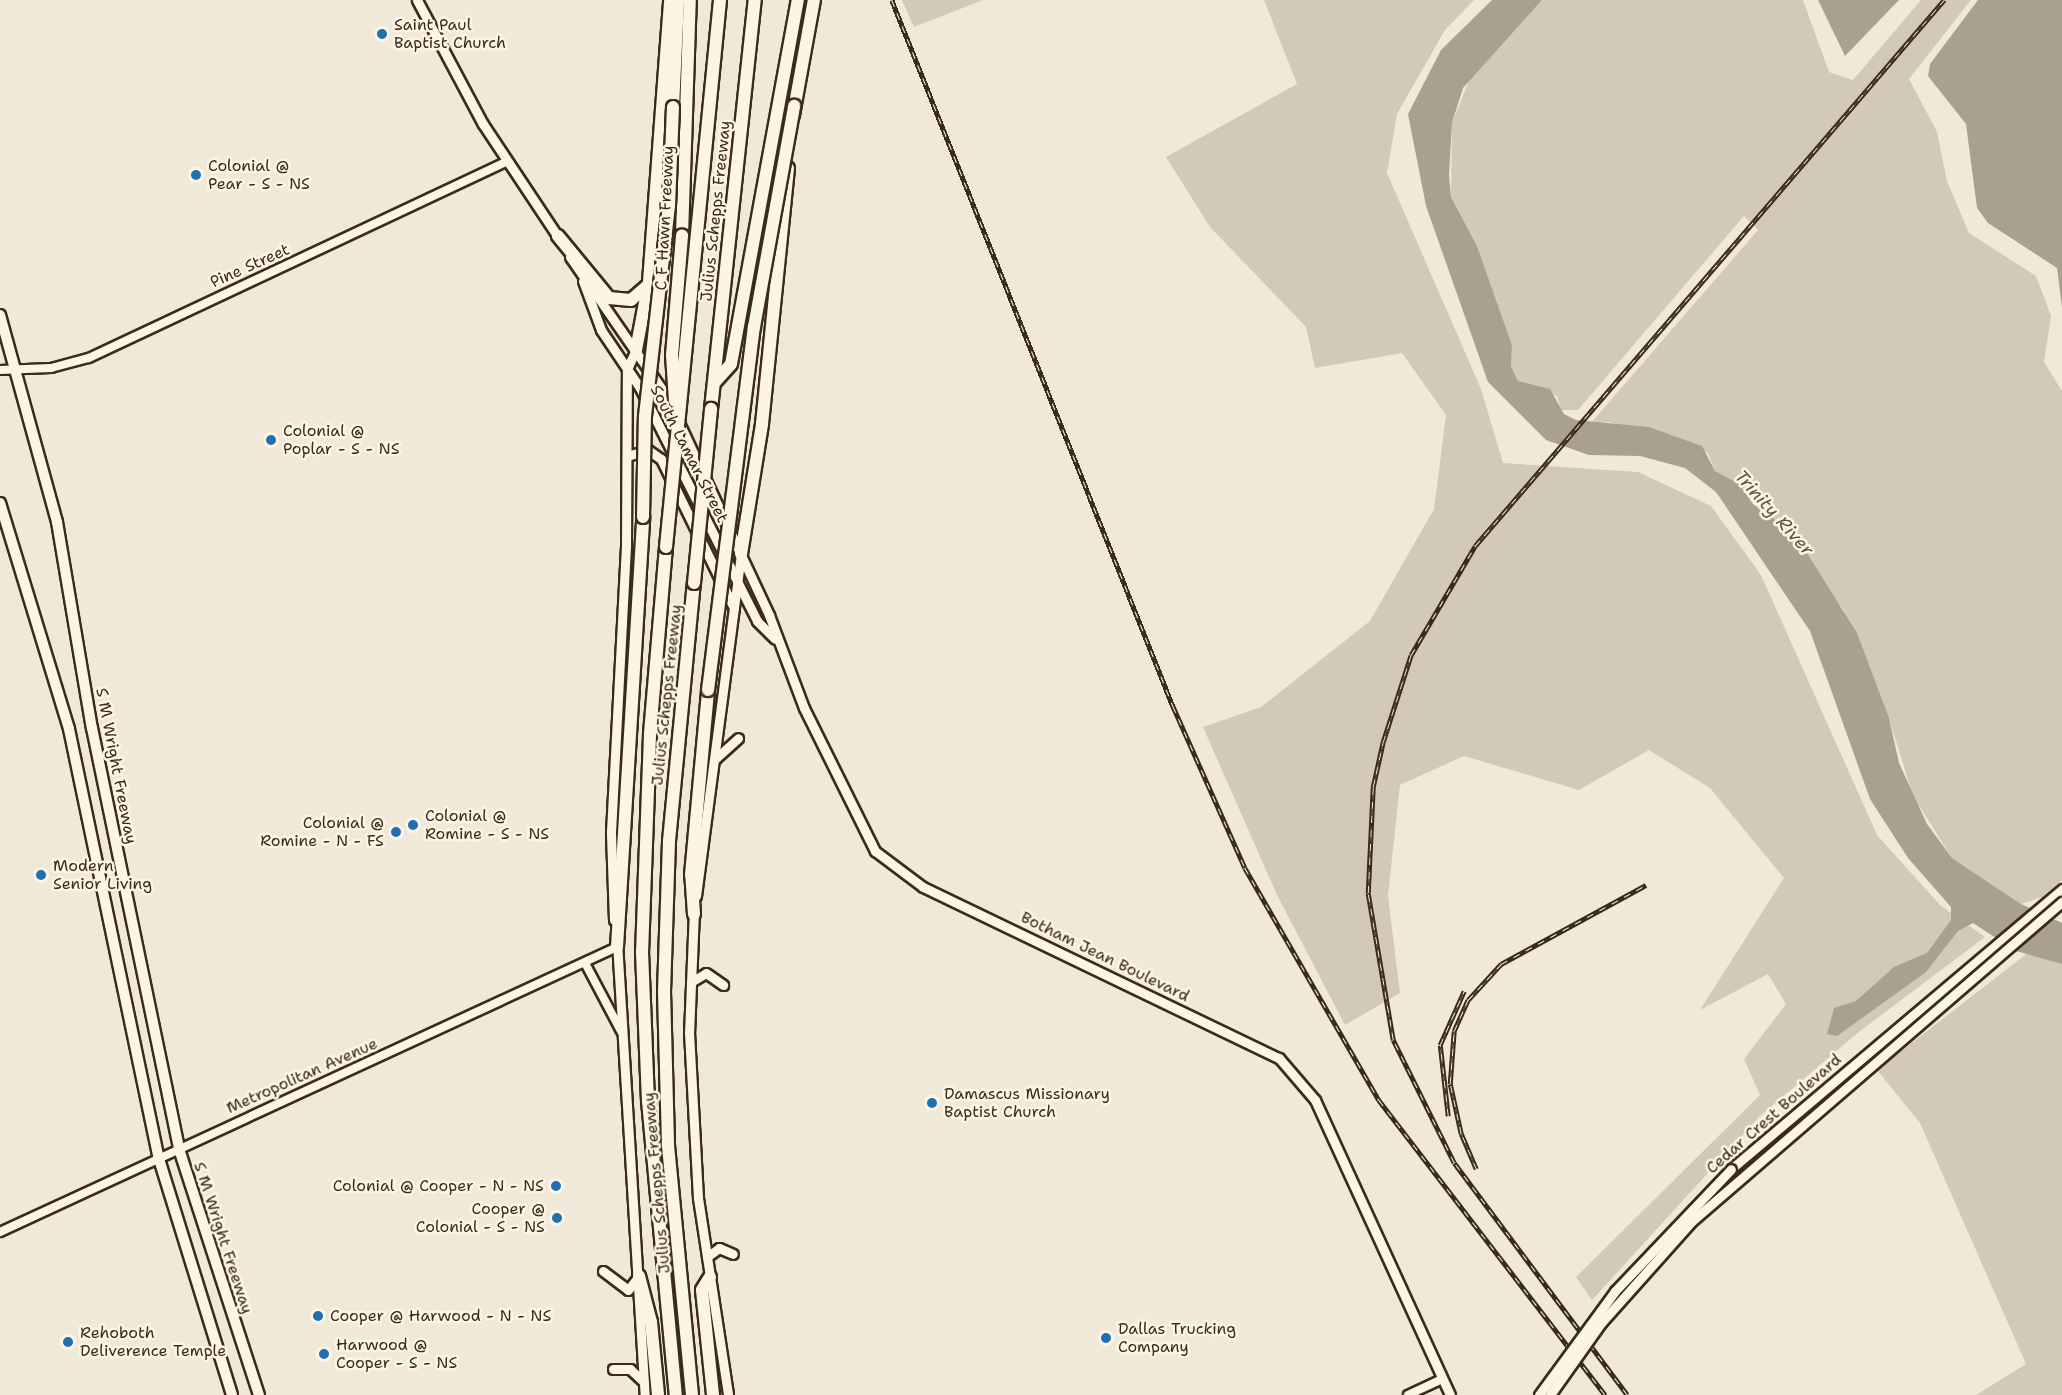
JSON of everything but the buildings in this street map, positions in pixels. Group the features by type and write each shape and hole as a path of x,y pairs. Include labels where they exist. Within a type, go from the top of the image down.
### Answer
{"highway":[{"path":"636,350 649,282 660,107 670,0"},
{"path":"617,947 643,517 645,416 669,206 678,0"},
{"name":"C F Hawn Freeway","path":"678,438 672,354 682,235 690,0"},
{"name":"Julius Schepps Freeway","path":"676,1395 648,1101 642,952 647,788 666,547 720,0"},
{"name":"Julius Schepps Freeway","path":"692,1395 668,1144 664,992 669,841 714,383 755,0"},
{"path":"714,383 730,364 798,0"},
{"path":"694,914 691,875 708,690 753,327 814,0"},
{"path":"741,554 767,384 794,106"},
{"path":"558,236 609,298 631,300 649,282"},
{"path":"639,1276 651,1322 658,1395"},
{"path":"710,1277 702,1290 713,1395"}],"main road":[{"name":"South Lamar Street","path":"417,0 506,162 558,236 582,278 666,394 741,554"},
{"name":"South Lamar Street","path":"582,278 592,314 640,388 757,621 776,640"},
{"name":"S M Wright Freeway","path":"0,315 57,522 92,728 179,1149 259,1395"},
{"name":"Julius Schepps Freeway","path":"636,350 627,369 627,456 611,832 621,1031 639,1276 645,1395"},
{"path":"627,400 640,388 666,394"},
{"path":"627,456 648,450 661,459 734,608"},
{"path":"0,503 69,729 159,1159 232,1395"},
{"path":"728,1395 698,1198 691,982 694,914 741,554"},
{"name":"Botham Jean Boulevard","path":"741,554 776,640 863,832 875,851 898,871 1255,1045 1299,1077 1315,1100 1450,1395"},
{"path":"714,761 738,738 718,735"},
{"name":"Cedar Crest Boulevard","path":"1539,1395 1615,1291 1693,1205 2062,889"},
{"name":"Cedar Crest Boulevard","path":"1550,1395 1601,1323 1690,1222 2062,902"},
{"path":"691,982 706,973 723,985"},
{"path":"707,1257 719,1248 733,1254"},
{"path":"603,1271 628,1290 639,1276"},
{"path":"614,1369 630,1369 645,1383"}],"street":[{"name":"Pine Street","path":"0,370 51,368 89,358 506,162"},
{"name":"Metropolitan Avenue","path":"0,1232 617,947"},
{"path":"585,963 621,1031"},
{"path":"1408,1395 1443,1379"}],"shaded area":[{"path":"902,0 983,0 914,27"},
{"path":"1264,0 1474,0 1445,30 1397,114 1387,173 1481,389 1503,463 1638,472 1711,506 1761,575 1877,835 1941,906 1985,937 1860,1031 1760,1116 1592,1300 1576,1277 1760,1095 1744,1059 1786,1004 1768,974 1700,1010 1784,878 1710,788 1649,750 1579,790 1464,756 1400,785 1388,896 1400,993 1345,1025 1277,895 1203,727 1261,707 1370,621 1434,509 1446,415 1402,353 1315,368 1306,327 1210,227 1166,157 1297,84"},
{"path":"1492,0 1542,0 1463,88 1452,123 1449,175 1451,197 1477,246 1512,345 1511,366 1518,381 1550,389 1564,414 1576,420 1649,427 1702,446 1715,471 1739,484 1753,504 1795,534 1857,633 1889,718 1899,763 1927,824 1952,858 2021,904 2062,923 2062,964 2016,951 1973,923 1958,931 1926,972 1837,1036 1827,1034 1834,1008 1856,1001 1894,967 1927,953 1951,920 1951,907 1908,858 1870,799 1810,631 1716,492 1685,468 1640,456 1589,455 1546,440 1488,382 1426,206 1408,114 1441,50"},
{"path":"1542,0 1803,0 1829,72 1853,80 1921,0 1971,0 1909,79 1937,132 1947,181 1969,233 2036,276 2051,316 2044,362 2062,391 2062,880 2042,897 2021,904 1952,858 1913,796 1889,718 1843,609 1747,491 1715,471 1708,453 1609,422 1591,423 1758,230 1744,216 1578,410 1561,410 1557,396 1518,381 1511,366 1512,345 1477,246 1451,197 1452,123 1471,76"},
{"path":"1818,0 1899,0 1845,56"},
{"path":"1978,0 2062,0 2062,308 2057,268 1988,223 1977,208 1966,124 1928,76 1930,64"},
{"path":"2030,951 2062,951 2062,1395 1976,1395 2026,1364 1920,1123 1877,1070"}],"railway":[{"path":"892,0 1173,706 1245,868 1379,1100 1605,1395"},
{"path":"1627,1395 1454,1163 1393,1040 1368,893 1373,787 1383,742 1411,655 1475,546 1944,0"},
{"path":"1476,1169 1461,1134 1450,1084 1454,1031 1468,1000 1501,964 1646,885"},
{"path":"1448,1116 1440,1045 1464,991"}],"place":[{"name":"Saint Paul Baptist Church","path":"382,34"},
{"name":"Colonial @ Pear - S - NS","path":"196,175"},
{"name":"Colonial @ Poplar - S - NS","path":"271,440"},
{"name":"Colonial @ Romine - S - NS","path":"413,825"},
{"name":"Colonial @ Romine - N - FS","path":"396,832"},
{"name":"Modern Senior Living","path":"41,875"},
{"name":"Damascus Missionary Baptist Church","path":"932,1103"},
{"name":"Colonial @ Cooper - N - NS","path":"556,1186"},
{"name":"Cooper @ Colonial - S - NS","path":"557,1218"},
{"name":"Cooper @ Harwood - N - NS","path":"318,1316"},
{"name":"Dallas Trucking Company","path":"1106,1338"},
{"name":"Rehoboth Deliverence Temple","path":"68,1342"},
{"name":"Harwood @ Cooper - S - NS","path":"324,1354"}],"water label":[{"name":"Trinity River","path":"1774,513"}]}
